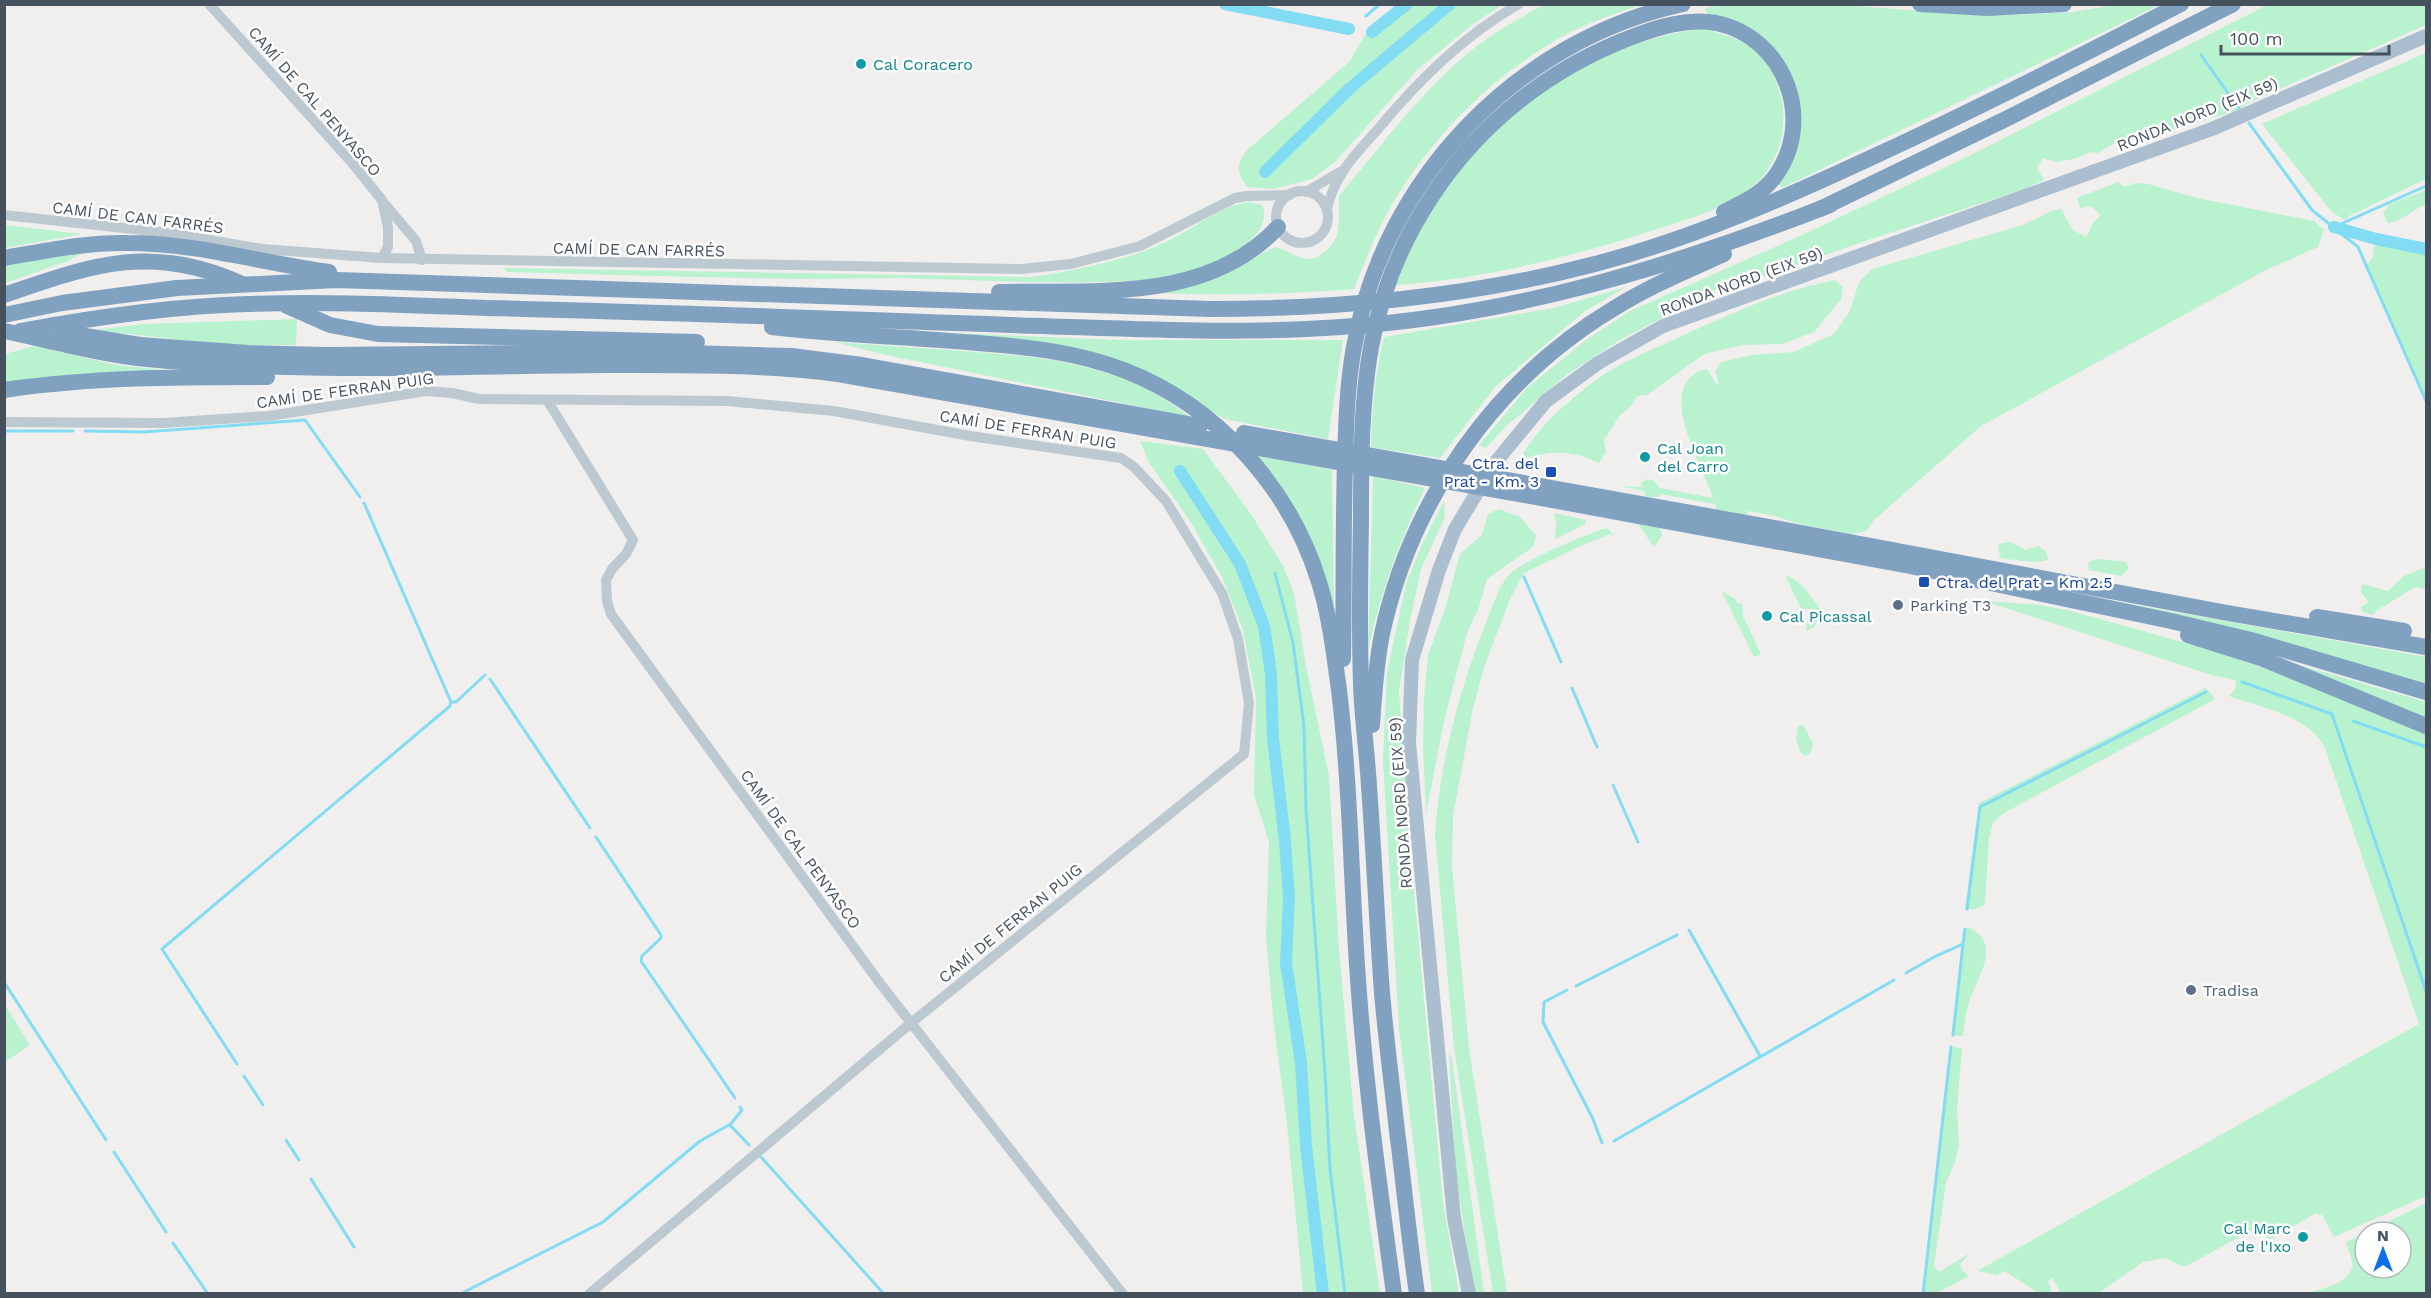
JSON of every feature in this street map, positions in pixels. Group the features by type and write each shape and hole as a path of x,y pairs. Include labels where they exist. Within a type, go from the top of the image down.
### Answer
{"highway":[{"path":"1343,726 1354,426 1354,346 1372,280 1392,232 1422,181 1457,136 1497,98 1543,63 1594,35 1647,14 1683,4"},
{"path":"1920,4 1997,8 2064,4"},
{"path":"4,317 62,303 177,288 294,281 401,281 1210,309 1291,309 1407,299 1498,285 1594,264 1656,246 1757,210 1944,123 2181,4"},
{"path":"1369,780 1374,693 1382,636 1400,570 1426,512 1451,466 1475,432 1500,403 1542,361 1613,309 1664,281 1830,205 2233,4"},
{"path":"1354,426 1371,344 1390,277 1416,223 1448,172 1492,124 1526,95 1587,57 1641,33 1693,21 1731,27 1758,43 1775,60 1783,74 1790,90 1794,111 1789,149 1775,177 1755,196 1656,246"},
{"path":"4,333 72,321 180,308 251,303 649,312 1176,330 1341,327 1458,314 1574,290 1628,276 1734,241 1830,205"},
{"path":"876,298 939,293 1134,290 1153,287 1194,278 1235,262 1254,250 1278,219"},
{"path":"4,258 78,245 130,243 171,246 304,269 401,281"},
{"path":"4,295 72,272 122,261 158,261 216,272 311,317 345,329 378,334 705,342 766,348 819,365"},
{"path":"649,312 785,328 1047,350 1105,363 1164,389 1207,418 1233,441 1275,490 1305,545 1320,583 1333,647 1343,726 1359,997 1379,1187 1394,1293"},
{"path":"4,317 84,336 149,346 248,353 339,355 653,352 762,354 1910,566 2251,640 2427,692"},
{"path":"4,333 145,358 240,366 362,368 819,365"},
{"path":"4,390 57,382 186,376 405,378 819,365 897,371 1562,489 2222,612 2423,642"},
{"path":"1352,491 1360,674 1386,1035 1417,1293"},
{"path":"2085,603 2260,658 2427,726"}],"main road":[{"name":"RONDA NORD (EIX 59)","path":"1469,1293 1453,1206 1409,742 1412,660 1439,570 1455,529 1495,464 1546,401 1599,363 1663,326 2212,129 2427,36"}],"street":[{"name":"CAMÍ DE CAL PENYASCO","path":"209,4 353,164 382,200 388,237 388,247 382,258"},
{"path":"1261,196 1270,200 1290,240 1298,243 1312,242 1325,231 1328,218 1327,209 1333,187 1342,170 1401,102 1434,68 1483,28 1519,4"},
{"path":"1278,219 1283,200 1290,195 1306,192 1342,170"},
{"path":"1306,192 1317,196 1327,209"},
{"name":"CAMÍ DE CAN FARRÉS","path":"4,214 170,232 262,249 382,258 1043,268 1071,264 1129,249 1170,232 1227,201 1246,196 1290,195"},
{"path":"382,200 416,241 422,260"},
{"name":"CAMÍ DE FERRAN PUIG","path":"4,422 163,423 269,416 426,391 452,393 479,399 726,401 834,411 970,436 1121,458 1134,467 1166,501 1185,529 1222,593 1238,639 1249,703 1244,754 911,1023 590,1293"},
{"name":"CAMÍ DE CAL PENYASCO","path":"547,400 633,540 626,554 612,569 606,580 607,601 611,614 911,1023 1123,1293"}],"green space":[{"path":"1730,4 1831,4 1959,14 2016,15 2073,12 2115,5 2159,5 1782,188 1779,184 1791,163 1798,141 1800,118 1798,95 1791,74 1779,54 1763,37 1743,24 1707,14 1705,8"},
{"path":"1411,5 1502,5 1473,24 1418,69 1335,162 1312,179 1273,189 1247,187 1239,172 1239,165 1247,150 1350,61 1366,33 1375,34"},
{"path":"1544,5 1641,5 1569,33 1542,49 1490,87 1467,109 1444,132 1405,183 1379,229 1354,289 1258,294 1161,293 1213,278 1275,247 1307,259 1322,254 1333,243 1338,231 1339,196 1421,98 1457,62 1477,46"},
{"path":"2267,5 2426,5 2426,25 2248,103 2234,113 2214,117 2147,139 2145,134 2115,143 2098,153 2090,152 2074,159 2057,162 2043,158 2037,168 2044,180 2025,189 1751,281 1712,291 1620,340 1569,373 1505,427 1486,448 1479,445 1527,388 1586,340 1630,311 1802,235 1965,158"},
{"path":"1702,29 1730,37 1756,50 1769,64 1780,94 1784,118 1780,144 1770,167 1754,185 1731,201 1706,212 1591,249 1462,278 1396,285 1423,223 1451,180 1510,118 1545,91 1583,68 1622,50 1662,36"},
{"path":"2426,53 2426,179 2349,216 2346,221 2331,211 2262,124"},
{"path":"2118,182 2124,187 2136,183 2148,184 2197,198 2314,221 2324,230 2318,247 2266,270 1981,426 1874,520 1866,531 1852,534 1748,511 1747,515 1716,509 1715,504 1660,494 1660,497 1646,497 1644,491 1620,486 1642,487 1641,483 1647,479 1653,480 1660,488 1713,498 1685,426 1682,407 1683,390 1691,377 1707,369 1716,384 1719,383 1715,372 1721,362 1752,355 1794,352 1834,334 1850,311 1859,282 1872,269 2023,225 2051,211 2061,209 2073,230 2086,237 2093,223 2101,215 2091,206 2080,208 2077,198"},
{"path":"2426,190 2426,204 2403,218 2388,223 2383,213 2390,204"},
{"path":"1249,202 1262,205 1264,218 1259,230 1237,250 1194,270 1142,280 1057,283 897,278 738,278 507,272 504,268 1032,277 1084,268 1134,255 1176,237 1217,213"},
{"path":"5,225 82,234 5,248"},
{"path":"2388,241 2426,244 2426,401 2366,265 2372,259 2374,247"},
{"path":"84,252 68,261 5,283 4,263"},
{"path":"1835,280 1843,287 1841,299 1814,332 1782,344 1743,345 1704,354 1647,395 1637,396 1631,406 1620,415 1604,440 1606,452 1599,463 1573,454 1555,452 1527,458 1523,454 1539,432 1568,402 1617,366 1752,305"},
{"path":"1626,287 1585,311 1495,387 1440,458 1371,447 1374,392 1384,337 1554,308"},
{"path":"297,319 296,345 228,345 94,330 144,324"},
{"path":"952,333 1119,340 1343,340 1328,439 1225,419 1147,373"},
{"path":"835,342 1022,356 1081,366 1138,385 1190,417 886,355"},
{"path":"34,346 116,365 174,371 5,384 5,354"},
{"path":"1140,441 1203,449 1253,517 1283,566 1294,593 1306,666 1329,776 1339,950 1354,1115 1380,1293 1303,1293 1266,936 1269,842 1254,795 1256,698 1243,630 1222,577 1190,521 1148,461"},
{"path":"1258,456 1332,470 1334,607 1325,575 1288,501"},
{"path":"1373,476 1425,488 1392,567 1378,608 1368,650"},
{"path":"1444,501 1445,517 1421,569 1399,691 1409,838 1443,1203 1459,1293 1432,1293 1399,1029 1383,760 1387,672 1406,584 1423,542"},
{"path":"1499,509 1520,517 1536,535 1533,547 1487,579 1479,607 1467,633 1444,721 1426,814 1423,747 1428,655 1446,606 1460,554 1482,535 1488,514"},
{"path":"1554,513 1586,520 1585,524 1555,539"},
{"path":"1638,524 1659,527 1662,535 1654,547"},
{"path":"1607,528 1614,536 1610,534 1524,573 1511,597 1485,664 1473,708 1453,816 1452,867 1469,1048 1507,1293 1493,1293 1454,1048 1435,834 1441,781 1459,701 1495,599 1504,581 1525,563"},
{"path":"2010,542 2025,550 2039,546 2047,553 2048,560 2030,562 2000,558 1998,544"},
{"path":"2098,559 2126,562 2129,569 2121,576 2089,570 2088,562"},
{"path":"2426,567 2426,589 2415,587 2373,615 2363,612 2361,607 2369,602 2361,592 2362,584 2388,591 2404,576"},
{"path":"1785,575 1801,585 1821,610 1815,610 1814,615 1818,619 1814,627 1806,631 1809,609 1801,609"},
{"path":"1721,590 1735,599 1737,603 1742,604 1743,616 1761,654 1754,657"},
{"path":"2107,600 2426,657 2426,685"},
{"path":"1984,601 2040,605 2071,611 2218,652 2294,679 2426,734 2426,1196 2372,1220 2353,1220 2353,1229 2334,1237 2322,1215 2316,1213 2270,1240 2260,1226 2184,1267 2165,1258 2143,1262 2099,1293 2061,1293 2052,1278 2048,1281 2052,1293 2038,1293 2005,1271 1996,1275 1977,1271 2419,1024 2325,748 2318,737 2296,720 2229,696 2236,688 2235,680 2212,675"},
{"path":"2293,663 2426,702 2426,721"},
{"path":"2206,688 2215,699 2004,813 1993,823 1989,838 1985,905 1975,909 1965,909 1979,803"},
{"path":"1802,724 1813,743 1811,752 1806,756 1800,752 1796,739 1798,727"},
{"path":"1970,928 1980,935 1985,943 1985,961 1965,1017 1963,1036 1953,1035 1965,929"},
{"path":"5,1005 30,1045 4,1062"},
{"path":"1951,1047 1962,1048 1957,1109 1959,1144 1955,1162 1946,1183 1934,1266 1939,1272 1970,1253 1960,1264 1962,1270 1969,1276 1937,1293 1923,1293"},
{"path":"1449,1052 1452,1059 1484,1293 1476,1293 1472,1286 1455,1164"},
{"path":"2426,1203 2426,1293 2308,1293 2347,1277 2352,1263 2346,1242 2353,1239 2353,1280 2413,1280 2413,1220 2391,1220"}],"waterway":[{"path":"1225,4 1349,29"},
{"path":"1366,16 1380,4"},
{"path":"1372,32 1407,4"},
{"path":"1265,172 1349,89 1450,4"},
{"path":"2201,55 2240,110"},
{"path":"2249,123 2312,210 2358,247 2426,401"},
{"path":"2334,227 2426,186"},
{"path":"2334,227 2376,239 2426,249"},
{"path":"85,431 144,432 305,420 360,497"},
{"path":"4,431 73,431"},
{"path":"1180,471 1240,564 1264,626 1271,674 1273,738 1289,898 1286,963 1301,1063 1306,1146 1323,1294"},
{"path":"364,503 451,702"},
{"path":"1275,573 1293,643 1304,726 1306,810 1330,1169 1345,1294"},
{"path":"1524,577 1561,662"},
{"path":"237,1064 162,949 450,706 451,702 456,702 485,675"},
{"path":"490,679 590,828"},
{"path":"2242,682 2332,714 2426,991"},
{"path":"1572,688 1597,747"},
{"path":"1967,909 1980,807 2206,692"},
{"path":"2353,721 2426,747"},
{"path":"1613,785 1638,842"},
{"path":"596,837 661,935 661,938 642,956 641,961 735,1098"},
{"path":"1906,973 1963,944 1965,929"},
{"path":"1689,930 1760,1056"},
{"path":"1576,986 1677,935"},
{"path":"1953,1035 1963,944"},
{"path":"1614,1141 1894,980"},
{"path":"4,982 106,1140"},
{"path":"1567,990 1544,1002 1543,1022 1593,1119 1602,1143"},
{"path":"1923,1294 1951,1047"},
{"path":"244,1076 263,1105"},
{"path":"740,1107 742,1110 730,1125 749,1145"},
{"path":"460,1294 603,1222 700,1141 729,1125"},
{"path":"286,1140 299,1160"},
{"path":"114,1152 166,1232"},
{"path":"761,1157 884,1294"},
{"path":"311,1179 354,1247"},
{"path":"173,1243 208,1294"}],"place":[{"name":"Cal Coracero","path":"861,64"},
{"name":"Cal Joan del Carro","path":"1645,457"},
{"name":"Ctra. del Prat - Km. 3","path":"1551,472"},
{"name":"Ctra. del Prat - Km 2.5","path":"1924,582"},
{"name":"Parking T3","path":"1898,605"},
{"name":"Cal Picassal","path":"1767,616"},
{"name":"Tradisa","path":"2191,990"},
{"name":"Cal Marc de l'Ixo","path":"2303,1237"}]}
